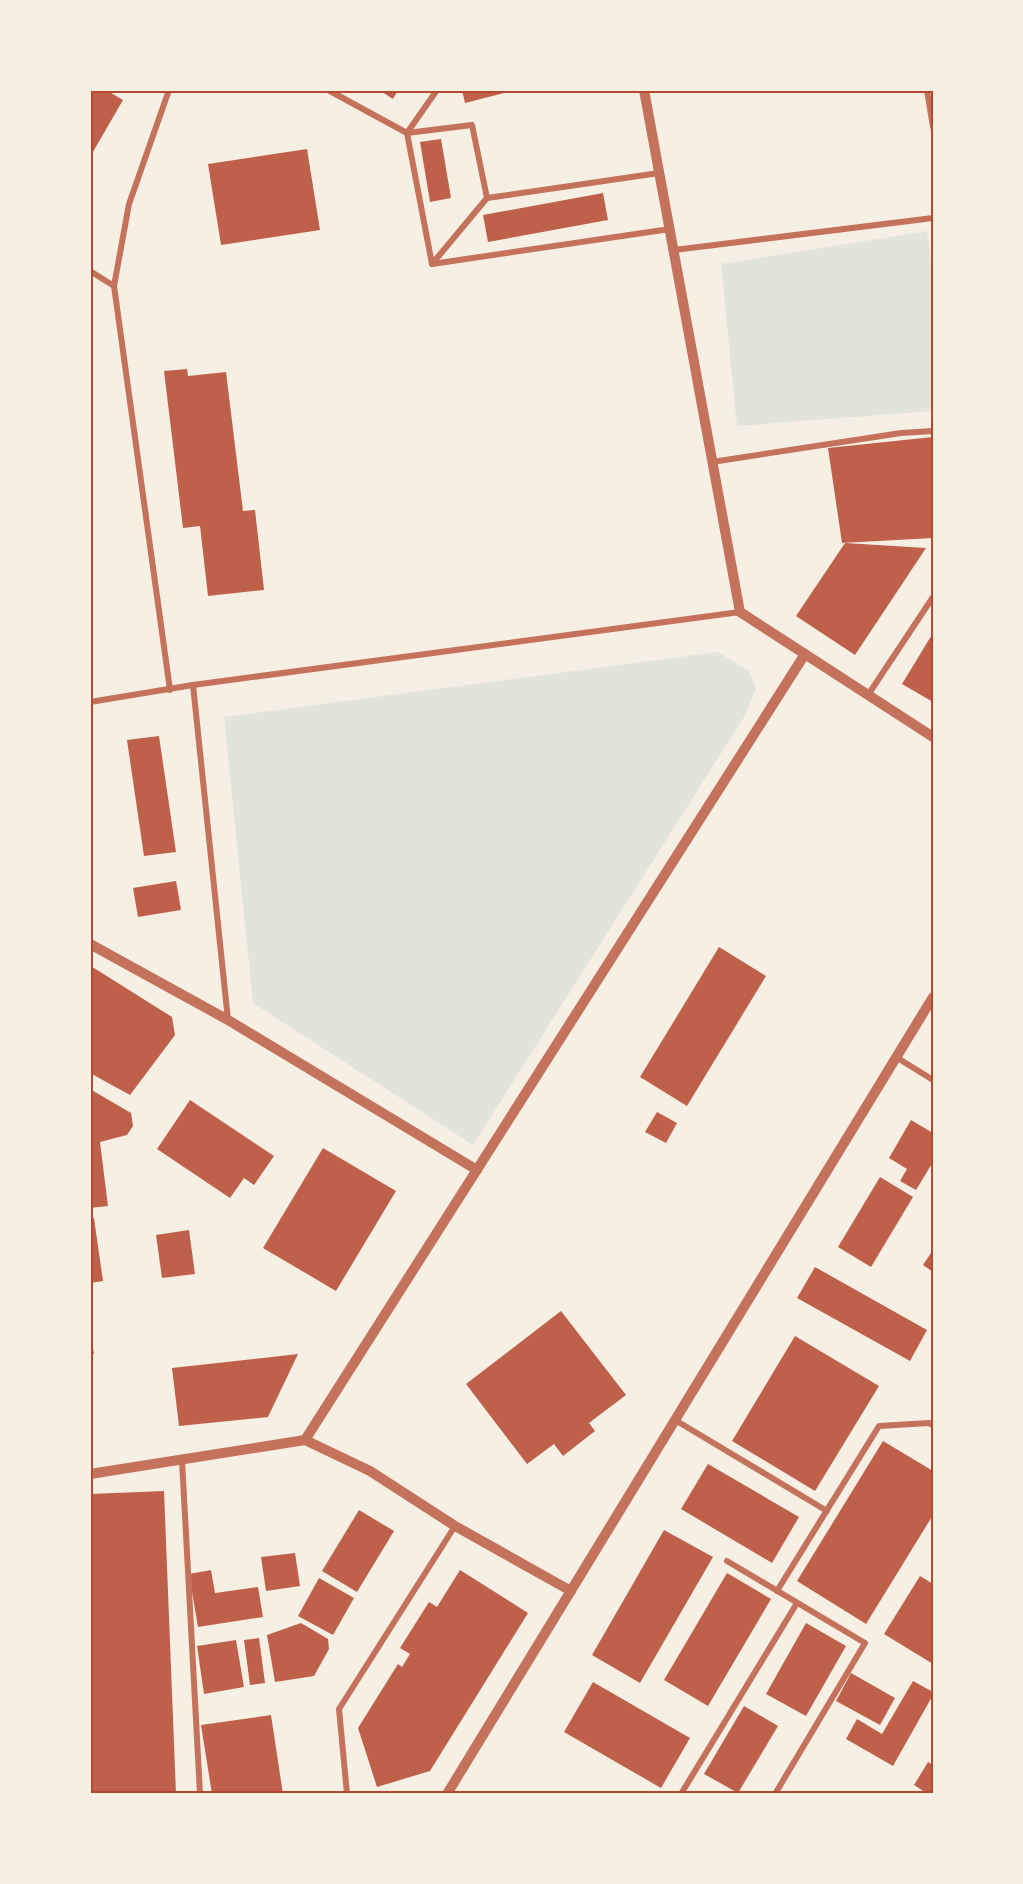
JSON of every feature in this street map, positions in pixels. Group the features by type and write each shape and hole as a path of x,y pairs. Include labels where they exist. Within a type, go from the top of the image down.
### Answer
{"street":[{"path":"170,90 129,204 114,286 170,690"},
{"path":"328,90 406,134 472,125 487,198"},
{"path":"432,264 406,134 437,90"},
{"path":"644,90 740,612"},
{"path":"927,90 933,127"},
{"path":"432,264 487,198 659,173"},
{"path":"674,250 933,218"},
{"path":"432,264 670,229"},
{"path":"90,270 114,286"},
{"path":"712,462 901,433 933,431"},
{"path":"868,695 933,597"},
{"path":"90,702 193,685 740,612 933,737"},
{"path":"305,1440 806,654"},
{"path":"193,685 228,1020"},
{"path":"90,944 228,1020 477,1170"},
{"path":"447,1794 933,997"},
{"path":"896,1057 933,1080"},
{"path":"675,1420 826,1511"},
{"path":"777,1591 879,1426 932,1421"},
{"path":"90,1474 305,1440 370,1471 455,1526 571,1591"},
{"path":"182,1460 200,1794"},
{"path":"347,1794 339,1709 455,1526"},
{"path":"727,1561 865,1643 775,1794"},
{"path":"681,1794 797,1603"}],"shaded area":[{"path":"927,231 933,275 933,411 737,426 721,264"},
{"path":"718,652 749,671 756,689 746,714 473,1145 253,1003 224,717"}],"building":[{"path":"90,90 106,90 123,100 90,157"},
{"path":"379,90 398,90 393,99"},
{"path":"462,90 512,90 512,91 465,103"},
{"path":"441,139 451,198 430,202 420,142"},
{"path":"307,149 320,230 221,245 208,164"},
{"path":"603,193 608,220 488,242 483,215"},
{"path":"187,369 188,376 226,372 243,511 255,510 264,590 208,596 200,526 183,528 164,371"},
{"path":"933,437 933,538 842,543 828,448"},
{"path":"845,543 926,548 855,655 796,616"},
{"path":"933,633 933,702 902,684"},
{"path":"159,736 176,852 144,856 127,740"},
{"path":"176,881 181,910 138,917 133,888"},
{"path":"719,947 766,976 687,1106 640,1077"},
{"path":"90,968 94,968 172,1017 175,1035 130,1095 90,1073"},
{"path":"90,1089 131,1113 133,1126 127,1135 100,1142 108,1206 90,1208"},
{"path":"190,1100 274,1156 254,1185 244,1178 230,1198 157,1149"},
{"path":"657,1112 677,1123 666,1143 645,1132"},
{"path":"911,1120 933,1133 933,1162 916,1190 900,1181 907,1169 889,1158"},
{"path":"323,1148 396,1191 336,1291 263,1248"},
{"path":"880,1177 913,1197 871,1267 838,1247"},
{"path":"90,1218 94,1218 103,1281 90,1283"},
{"path":"189,1230 195,1274 162,1278 156,1235"},
{"path":"933,1250 933,1272 923,1265"},
{"path":"815,1267 927,1330 910,1361 797,1298"},
{"path":"561,1311 626,1395 589,1423 595,1431 563,1456 554,1444 527,1464 466,1384"},
{"path":"90,1331 94,1354 90,1354"},
{"path":"795,1336 879,1386 815,1491 732,1441"},
{"path":"298,1354 268,1417 179,1426 172,1368"},
{"path":"883,1441 933,1471 933,1515 866,1624 797,1581"},
{"path":"708,1464 799,1517 772,1563 681,1509"},
{"path":"164,1491 176,1794 90,1794 90,1494"},
{"path":"359,1510 394,1531 357,1592 322,1571"},
{"path":"664,1530 713,1557 640,1683 592,1655"},
{"path":"295,1553 300,1586 266,1591 261,1557"},
{"path":"211,1570 215,1593 258,1587 263,1617 198,1627 189,1574"},
{"path":"460,1570 528,1613 430,1771 377,1787 358,1728 398,1664 402,1667 410,1654 400,1648 429,1602 437,1607"},
{"path":"727,1573 771,1599 708,1706 664,1680"},
{"path":"920,1576 933,1584 933,1664 884,1634"},
{"path":"319,1578 354,1598 333,1635 298,1616"},
{"path":"301,1623 328,1639 329,1649 314,1676 275,1682 267,1635"},
{"path":"806,1623 846,1646 806,1716 766,1694"},
{"path":"259,1638 265,1683 250,1685 244,1640"},
{"path":"236,1640 244,1687 204,1694 197,1646"},
{"path":"851,1673 895,1698 880,1725 836,1701"},
{"path":"913,1681 933,1692 933,1695 893,1766 846,1739 857,1719 882,1734"},
{"path":"593,1682 690,1738 661,1788 564,1732"},
{"path":"744,1706 778,1726 738,1793 704,1774"},
{"path":"271,1715 283,1794 212,1794 201,1725"},
{"path":"928,1762 933,1765 933,1794 928,1794 914,1785"}]}
